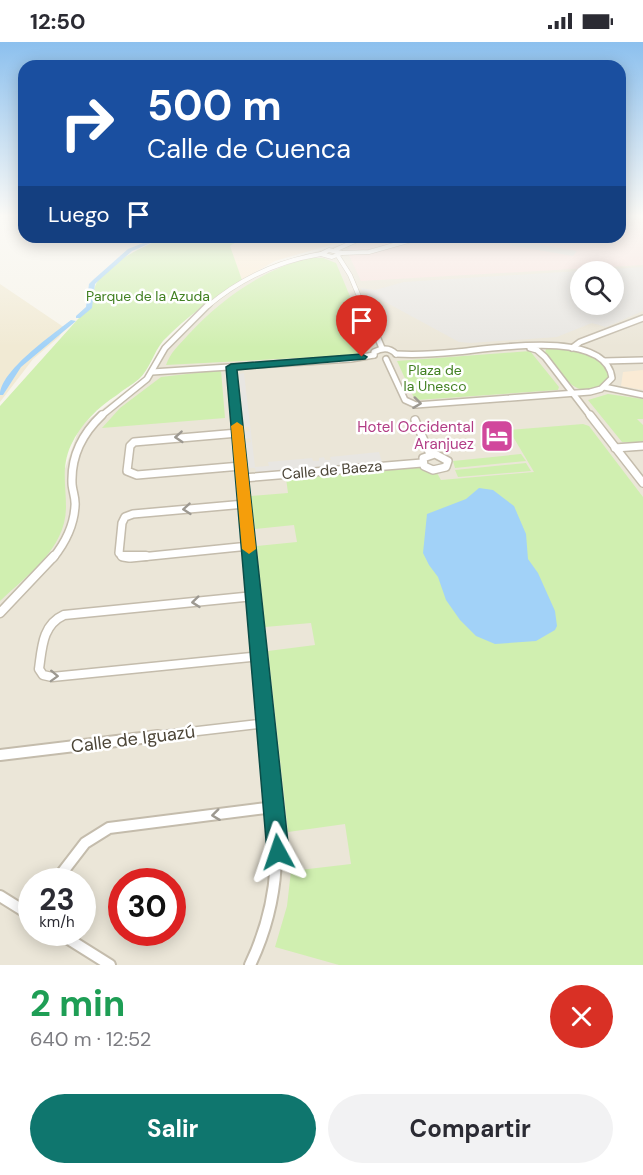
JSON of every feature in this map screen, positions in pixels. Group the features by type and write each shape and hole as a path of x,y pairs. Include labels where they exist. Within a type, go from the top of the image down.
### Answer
{"street":[{"path":"0,612 62,548 72,526 75,506 72,485 74,457 89,428 104,411 146,380 165,348 210,304 276,264 287,260"},
{"path":"343,260 382,348"},
{"path":"572,348 580,342 643,318"},
{"path":"152,372 374,355 386,359 396,354 557,346 591,354 611,368 612,378 604,387"},
{"path":"545,357 543,349 557,346"},
{"path":"374,355 374,352 382,348 392,350 396,354"},
{"path":"516,348 534,349 545,357 643,483"},
{"path":"386,359 405,400 412,404 573,394 604,387 643,395"},
{"path":"604,362 643,360"},
{"path":"611,368 643,365"},
{"path":"231,367 278,852 275,898 262,941 250,965"},
{"path":"563,380 573,389 587,392"},
{"name":"Calle de Baeza","path":"243,478 422,463 433,470 443,469 448,464 445,458 430,454 415,420"},
{"path":"238,433 134,442 130,446 127,471 137,475 241,466"},
{"path":"615,448 643,446"},
{"path":"422,463 423,458 430,454"},
{"path":"245,504 133,514 125,517 122,523 119,553 123,557 130,558 249,546"},
{"path":"254,596 64,615 54,618 48,625 39,669 43,675 52,677 260,656"},
{"name":"Calle de Iguazú","path":"0,755 266,723"},
{"path":"66,868 85,842 96,832 110,828 274,807"},
{"path":"0,896 18,906"},
{"path":"80,946 110,965"}],"shaded area":[{"path":"234,260 278,260 275,261 242,280"},
{"path":"286,260 643,260 643,965 0,965 0,591 52,506 80,426 148,374 163,347 205,301 242,280"},
{"path":"351,260 643,260 643,265 624,266 624,261 570,261 570,269 361,281"},
{"path":"643,267 643,311 606,327 592,323 557,337 459,342 378,298 366,298 368,292 362,291 361,288 375,290 404,282 570,272 570,315 624,315 624,268"},
{"path":"0,284 65,328 59,337 33,359 0,402"},
{"path":"643,370 643,390 621,386 623,372"},
{"path":"244,373 255,467 269,466 268,462 312,458 313,461 319,461 319,458 324,457 325,460 331,460 330,457 379,452 382,462 256,473 255,468 249,468 246,443 251,442 250,438 246,439 245,432 250,431 249,427 244,427 239,374"}],"green space":[{"name":"Parque de la Azuda","path":"120,260 235,260 242,280 181,323 163,341 143,375 85,423 71,445 66,461 66,507 59,536 43,560 0,601 0,406 89,309 96,284"},
{"path":"301,260 328,260 336,263 370,344 368,349 355,355 166,365 172,353 200,322 228,298 258,278"},
{"path":"549,348 575,351 591,356 604,366 609,374 608,380 588,390 579,389 564,378 545,353"},
{"name":"Plaza de la Unesco","path":"530,351 559,387 558,390 417,400 397,361"},
{"path":"221,370 225,418 102,428 120,408 161,377"},
{"path":"608,394 643,399 643,419 637,419 643,425 643,443 622,442 588,400"},
{"path":"583,424 589,426 643,497 643,965 339,965 275,947 287,906 291,871 351,864 345,824 288,832 268,651 315,645 311,623 265,627 257,546 297,542 294,525 255,529 251,496 288,493 286,478 416,467 437,473 441,480 534,472 509,430"},
{"path":"521,454 526,461 455,468 453,461"},
{"path":"526,463 531,471 458,477 455,470"}],"water":[{"path":"479,488 493,490 514,506 526,534 528,559 538,573 555,611 557,626 555,630 536,641 495,644 476,636 460,620 446,600 438,577 423,553 427,514 466,499"}],"waterway":[{"path":"78,317 89,308 92,284 119,260"},
{"path":"0,393 19,366 73,321"}],"slow traffic":[{"path":"237,426 249,549"}],"place":[{"name":"Hotel Occidental Aranjuez","path":"497,436"}],"route":[{"path":"278,852 231,367 362,357"}]}
